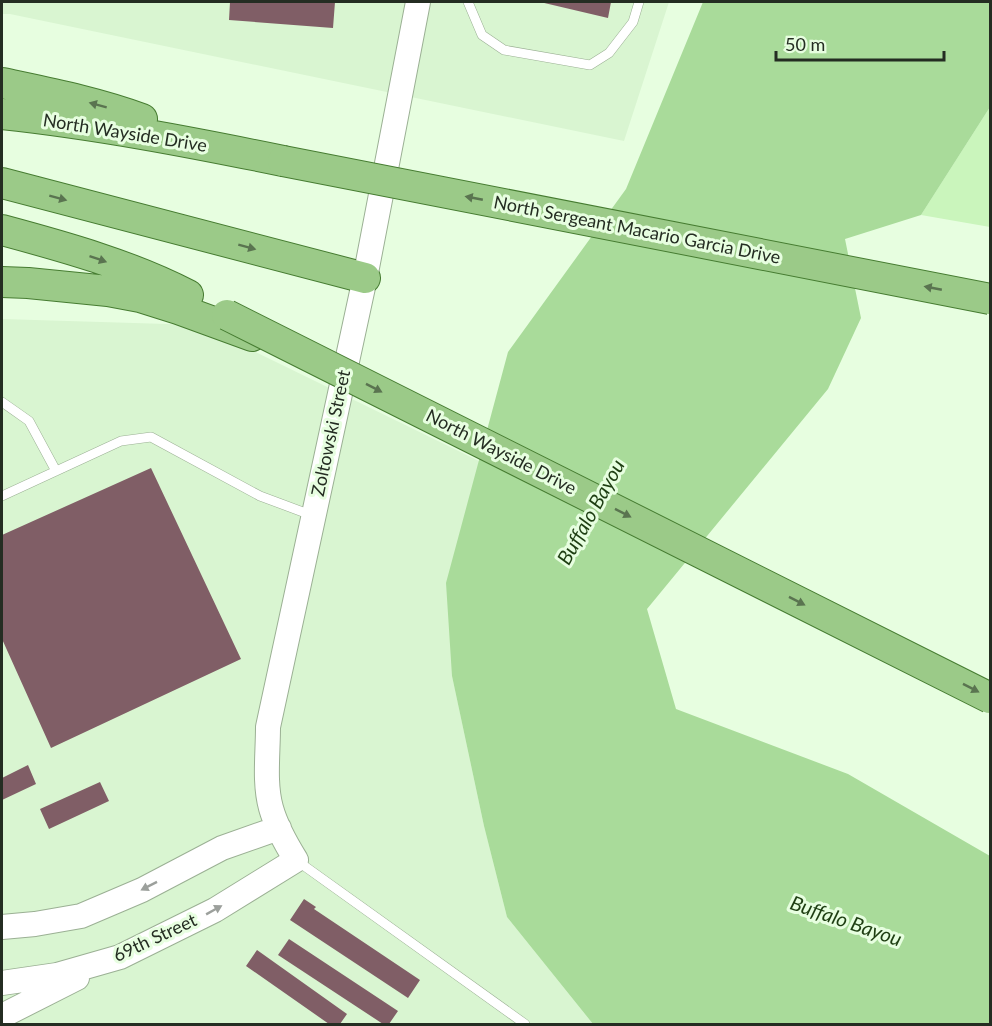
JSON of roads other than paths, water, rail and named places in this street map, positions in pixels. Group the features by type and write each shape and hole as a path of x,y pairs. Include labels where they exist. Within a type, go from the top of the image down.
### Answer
{"main road":[{"path":"2,83 123,112 232,151"},
{"name":"North Wayside Drive","path":"2,114 103,128 283,161"},
{"name":"North Sergeant Macario Garcia Drive","path":"283,161 990,299"},
{"path":"2,183 365,278"},
{"name":"North Wayside Drive","path":"2,230 78,252 175,288 222,319 323,363 990,698"},
{"path":"2,282 108,291 140,297 222,319"}],"street":[{"name":"Zoltowski Street","path":"296,860 286,845 269,796 268,728 365,278 418,2"},
{"path":"2,927 81,916 142,890 222,848 279,828"},
{"name":"69th Street","path":"2,983 57,975 120,957 215,910 296,860"},
{"path":"2,1017 120,957"}],"lane":[{"path":"468,2 482,35 504,50 590,65 609,53 633,22 639,2"},
{"path":"2,402 29,421 56,471"},
{"path":"2,496 121,441 151,437 260,496 314,516"},
{"path":"296,860 525,1024"}],"water":[{"name":"Buffalo Bayou","path":"703,2 990,2 990,107 921,215 845,239 861,318 828,389 647,609 676,709 848,774 990,856 990,1024 593,1024 507,917 484,826 452,676 446,583 508,352 626,189"}]}
